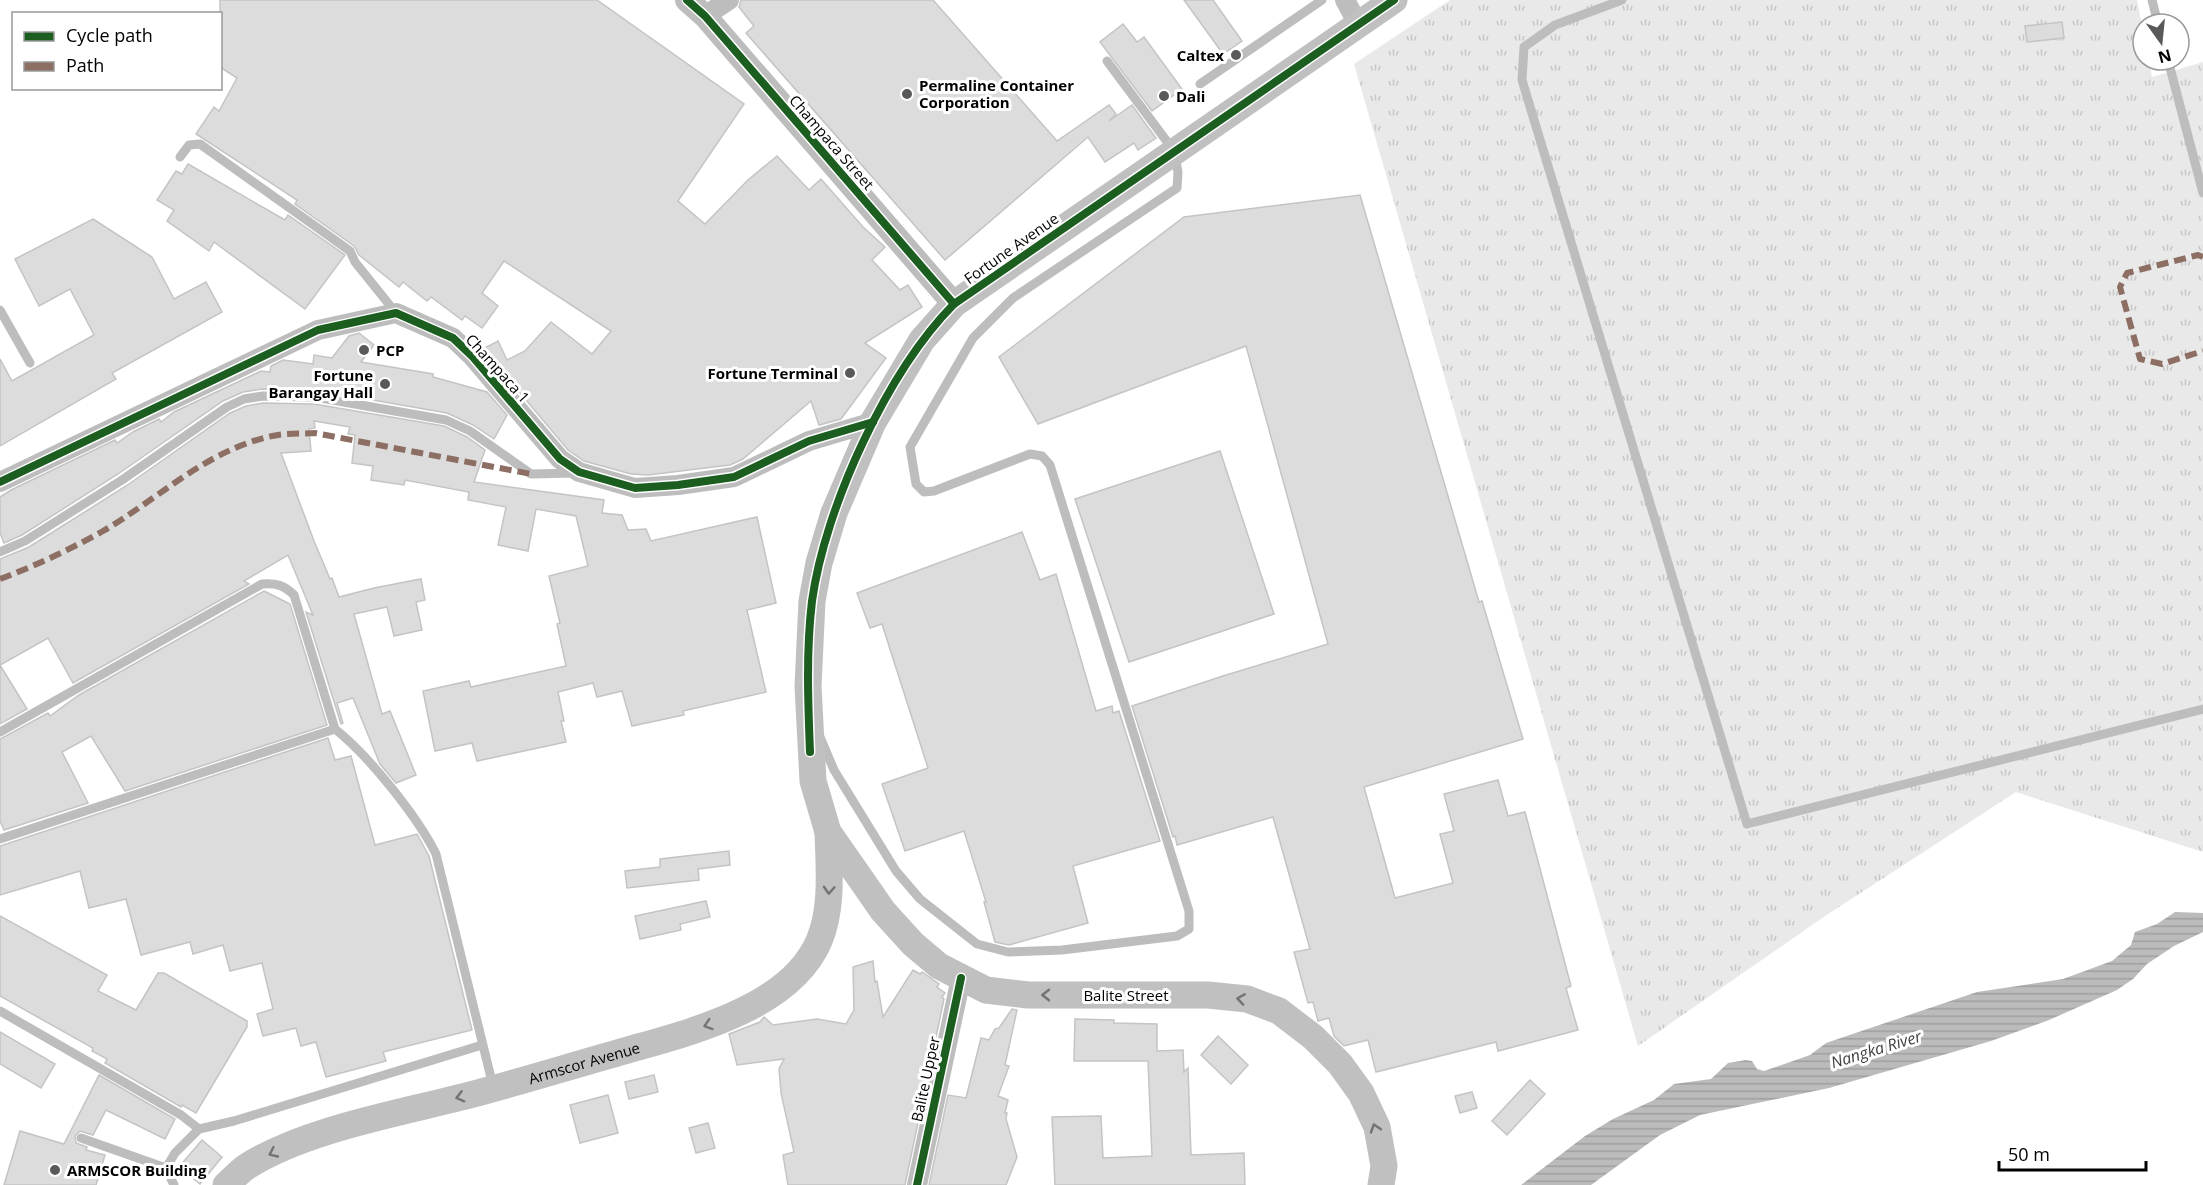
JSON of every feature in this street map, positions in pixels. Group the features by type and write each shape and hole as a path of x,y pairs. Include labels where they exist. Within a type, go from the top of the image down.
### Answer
{"main road":[{"name":"Fortune Avenue","path":"828,832 813,780 809,710 809,642 812,601 819,563 834,513 873,422 922,340 954,304 1394,0"},
{"name":"Balite Street","path":"828,832 883,911 914,944 939,966 986,990 1028,995 1208,995 1247,999 1279,1011 1313,1037 1340,1064 1361,1093 1377,1127 1384,1166 1381,1185"},
{"name":"Armscor Avenue","path":"226,1185 245,1168 268,1155 334,1130 493,1089 668,1038 722,1021 749,1009 790,978 819,942 826,919 829,895 828,832"}],"street":[{"path":"696,8 729,0"},
{"path":"1345,0 1358,24"},
{"name":"Champaca Street","path":"696,8 954,304"},
{"path":"0,482 318,330 396,312"},
{"name":"Champaca 1","path":"396,312 453,338 472,356 560,459 579,472 634,488 678,485 734,477 809,441 873,422"},
{"name":"Balite Upper","path":"917,1185 961,978"}],"lane":[{"path":"1200,84 1322,0"},
{"path":"1622,0 1555,24 1524,47 1522,81 1747,824 2203,709"},
{"path":"809,710 834,770 896,871 920,899 977,944 1008,952 1062,950 1177,936 1189,929 1189,911 1050,465 1042,456 1030,454 934,491 924,492 916,484 910,447 974,338 1013,298 1177,188 1179,181 1174,151 1107,61"},
{"path":"2171,72 2203,193"},
{"path":"180,157 189,145 201,144 261,186 350,251 356,262 396,312"},
{"path":"0,310 30,363"},
{"path":"0,552 25,541 112,486 227,407 244,399 263,396 315,397 446,420 470,431 531,474 579,472"},
{"path":"0,732 262,584 274,583 286,587 294,595 335,729 350,741 396,796 424,832 436,854 493,1089"},
{"path":"0,839 335,729"},
{"path":"0,1011 181,1115 199,1129"},
{"path":"166,1168 175,1153 199,1129 234,1121 482,1045"},
{"path":"81,1138 166,1168 174,1185"}],"green space":[{"path":"1450,0 2137,0 2139,12 2131,12 2131,72 2151,72 2152,77 2169,72 2191,72 2191,66 2203,62 2203,852 2016,792 1825,916 1638,1046 1354,64"}],"water":[{"name":"Nangka River","path":"2175,912 2203,913 2203,932 2174,946 2147,964 2133,979 2117,990 2049,1020 1991,1041 1829,1088 1700,1115 1660,1135 1591,1185 1521,1185 1585,1136 1613,1119 1654,1100 1674,1084 1711,1079 1728,1063 1746,1060 1752,1061 1757,1069 1764,1071 1810,1055 1826,1043 1977,992 2063,979 2112,961 2131,945 2135,932 2157,924"}],"building":[{"path":"220,0 597,0 744,104 678,201 705,224 748,180 777,156 809,190 821,179 863,227 885,247 872,260 900,290 908,285 922,307 865,343 886,358 841,419 819,425 811,401 743,459 730,465 648,475 631,474 584,461 568,450 483,349 498,341 507,360 525,351 551,322 592,354 611,331 504,261 482,293 498,306 482,328 465,316 462,320 431,297 427,301 403,282 399,287 359,255 354,246 295,204 297,200 196,134 214,107 219,111 237,78 222,68 222,12 220,12"},
{"name":"Permaline Container Corporation","path":"741,0 933,0 1057,141 1109,105 1116,114 1109,121 1132,105 1156,138 1138,150 1134,143 1105,162 1088,137 945,260 746,33 754,26 739,7"},
{"path":"1184,0 1213,0 1242,41 1223,54"},
{"path":"2062,22 2064,38 2027,42 2025,26"},
{"path":"1123,24 1137,42 1144,37 1182,89 1152,111 1100,42"},
{"path":"188,164 285,220 288,215 345,255 305,309 214,242 209,251 167,221 174,210 157,200 176,171 182,174"},
{"path":"1360,195 1479,602 1482,601 1523,739 1364,787 1395,898 1453,883 1440,834 1454,831 1444,794 1498,780 1508,816 1525,812 1571,986 1566,988 1578,1030 1498,1051 1496,1042 1376,1072 1368,1040 1344,1046 1334,1036 1329,1018 1318,1021 1313,1002 1308,1003 1294,952 1310,949 1273,817 1177,845 1132,706 1328,644 1246,346 1038,424 999,357 1184,217"},
{"path":"93,219 152,257 174,299 206,282 222,312 112,373 116,379 0,446 0,359 12,381 94,335 70,289 39,306 15,259"},
{"path":"359,333 374,345 361,362 433,374 433,377 487,392 507,415 494,439 473,425 447,413 315,390 263,389 243,392 223,401 118,474 22,535 4,543 0,533 0,497 11,490 115,440 117,443 159,419 161,422 174,412 261,371 270,372 271,366 283,360 313,364 314,355 332,358 349,336"},
{"path":"263,403 314,404 444,426 467,437 485,450 474,482 604,500 602,513 622,515 628,530 646,529 651,541 757,517 776,603 747,610 766,692 683,711 684,715 632,726 622,691 597,697 593,683 558,692 566,742 477,761 472,743 435,751 423,691 469,681 471,687 566,666 557,624 560,623 549,576 588,566 576,516 536,509 528,551 498,545 506,507 468,500 469,492 405,480 404,485 371,480 373,466 352,463 355,435 348,434 350,427 314,421 315,428 309,429 311,451 281,453 314,541 339,597 421,579 425,600 416,602 422,630 394,636 387,607 354,614 382,714 390,711 416,775 396,783 380,764 353,698 337,703 343,723 341,724 306,612 313,615 288,555 244,581 249,584 73,683 48,638 0,665 0,559 29,547 126,486 230,413 246,406"},
{"path":"1220,451 1274,614 1129,662 1075,499"},
{"path":"1022,532 1040,580 1056,574 1096,711 1112,706 1113,713 1119,711 1160,841 1073,866 1088,923 1009,945 995,942 984,902 986,902 964,831 905,851 882,784 928,768 882,624 870,628 857,593"},
{"path":"264,591 290,604 327,725 125,791 91,736 62,752 88,803 4,830 0,821 0,739 48,713 50,716 79,695"},
{"path":"0,665 27,709 0,724"},
{"path":"328,738 335,760 351,756 375,845 417,834 429,856 472,1030 383,1052 386,1061 326,1077 316,1042 301,1046 296,1028 263,1036 257,1014 273,1009 262,963 230,971 223,945 193,954 190,942 141,955 126,899 89,908 80,871 0,895 0,846"},
{"path":"729,851 730,865 698,869 699,880 627,888 625,871 660,867 660,859"},
{"path":"706,901 710,917 680,924 681,930 640,939 635,916"},
{"path":"0,916 107,975 98,991 136,1010 158,973 164,973 247,1021 247,1027 196,1113 182,1105 181,1107 105,1063 107,1059 92,1051 93,1048 0,996"},
{"path":"873,961 883,1017 913,970 920,974 922,972 939,984 937,987 945,993 942,997 944,999 905,1185 788,1185 783,1155 794,1152 781,1093 779,1069 784,1059 737,1065 729,1034 760,1022 764,1017 773,1025 817,1019 846,1024 854,1010 853,967"},
{"path":"1012,1009 1017,1010 1005,1065 1009,1066 998,1096 1008,1100 1005,1113 1007,1113 1006,1119 1017,1157 1006,1185 929,1185 948,1095 966,1098 981,1038 989,1040"},
{"path":"1075,1019 1157,1024 1157,1051 1183,1050 1184,1072 1188,1068 1191,1155 1244,1153 1245,1185 1055,1185 1052,1117 1101,1116 1103,1158 1152,1156 1148,1061 1074,1061"},
{"path":"0,1032 55,1064 41,1088 0,1064"},
{"path":"1218,1036 1248,1065 1231,1084 1201,1055"},
{"path":"99,1075 175,1119 165,1139 106,1110 93,1135 80,1131 75,1136 76,1143 87,1147 86,1150 105,1155 96,1185 4,1185 20,1131 64,1144"},
{"path":"654,1075 658,1092 629,1099 625,1082"},
{"path":"1530,1080 1545,1094 1507,1135 1492,1121"},
{"path":"1472,1092 1477,1108 1460,1113 1455,1096"},
{"path":"608,1095 618,1133 580,1143 570,1105"},
{"path":"708,1123 715,1148 696,1153 689,1128"},
{"path":"202,1140 222,1157 200,1184 179,1167"}],"marked path":[{"path":"2203,257 2198,255 2127,273 2120,287 2140,359 2162,364 2203,351"},
{"path":"0,579 53,557 103,531 187,475 230,450 278,435 315,433 531,474"}],"cycle path":[{"path":"687,0 705,16 954,304"},
{"path":"810,752 808,676 810,620 819,564 830,524 845,484 883,403 929,332 954,304 1394,0"},
{"path":"0,482 318,330 396,313 453,338 472,356 560,459 579,472 635,488 734,477 809,441 873,422"},
{"path":"917,1185 961,978"}],"place":[{"name":"Caltex","path":"1236,55"},
{"name":"Permaline Container Corporation","path":"907,94"},
{"name":"Dali","path":"1164,96"},
{"name":"PCP","path":"364,350"},
{"name":"Fortune Terminal","path":"850,373"},
{"name":"Fortune Barangay Hall","path":"385,384"},
{"name":"ARMSCOR Building","path":"55,1170"}]}
